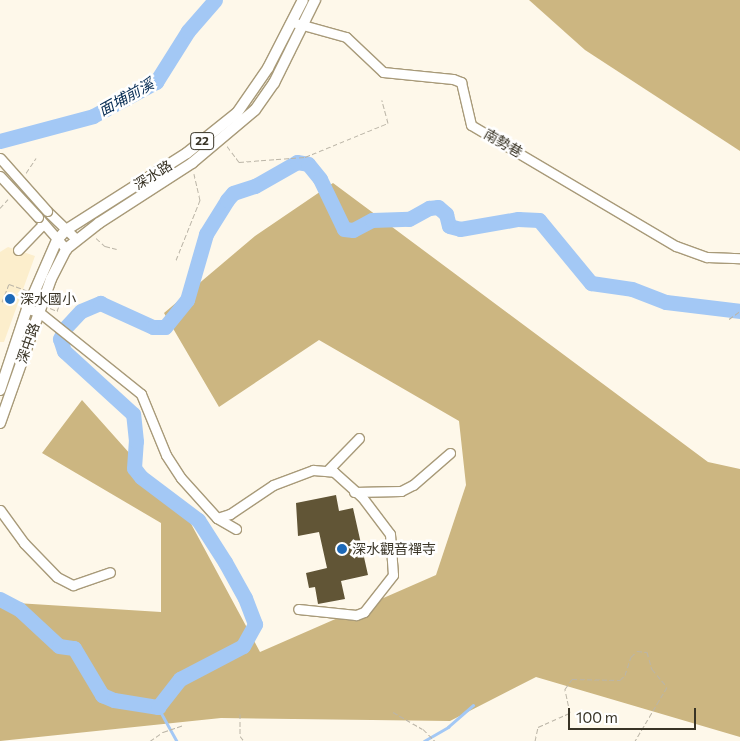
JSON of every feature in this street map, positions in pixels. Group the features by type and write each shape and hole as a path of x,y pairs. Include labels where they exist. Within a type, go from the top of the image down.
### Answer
{"main road":[{"name":"深水路","path":"76,239 192,163 222,140 255,110 274,83 303,0"},
{"name":"深水路","path":"57,240 66,230 187,153 238,113 296,24 315,0"},
{"name":"深中路","path":"0,423 39,312 66,249 76,239"},
{"name":"深中路","path":"0,390 27,309 57,240"}],"street":[{"name":"南勢巷","path":"296,24 346,37 383,72 452,78 461,82 471,125 676,246 707,257 740,258"},
{"path":"0,158 76,239"},
{"path":"0,176 66,249"},
{"path":"18,250 40,221"},
{"path":"27,309 39,312 141,394 166,455 196,498 217,518 236,529"},
{"path":"217,518 230,514 273,486 313,470 329,469 359,438"},
{"path":"354,492 401,491 414,485 450,453"},
{"path":"298,609 356,615 364,612 393,575 390,534 362,497 329,469"},
{"path":"0,510 24,543 57,577 73,585 110,572"}],"path":[{"path":"222,140 239,162 305,157 388,123 382,100"},
{"path":"176,260 200,200 192,163"},
{"path":"88,230 105,246 117,249"},
{"path":"2,302 9,284 60,303 57,311 50,308"},
{"path":"729,319 740,311"},
{"path":"535,741 538,727 570,714 565,689 572,679 620,680 625,676 630,657 637,651 647,652 652,669 667,687 665,694 646,718 635,741"},
{"path":"393,712 423,729 435,741"},
{"path":"240,714 240,736 244,741"},
{"path":"150,741 163,732 183,725"}],"shaded area":[{"path":"529,0 740,0 740,151 585,50"},
{"path":"333,183 708,462 740,469 740,737 536,677 450,721 221,718 0,741 0,602 161,612 161,523 42,453 82,400 189,520 260,652 436,575 466,485 459,421 319,340 219,407 164,313 255,236"},
{"name":"深水國小","path":"8,247 35,256 4,342 0,342 0,252"}],"building":[{"name":"深水觀音禪寺","path":"336,495 339,511 353,508 368,575 341,581 345,599 318,604 315,587 309,588 306,573 327,568 319,532 298,536 296,503"}],"waterway":[{"name":"面埔前溪","path":"0,141 93,116 156,82 188,31 215,0"},
{"path":"0,599 19,609 59,646 74,648 102,695 114,700 158,707 180,679 243,646 255,624 245,598 225,562 198,520 141,477 134,468 136,441 133,414 64,351 60,339 65,328 81,311 100,303 153,327 165,327 187,300 206,234 227,200 233,193 255,186 297,162 308,164 320,179 344,229 353,230 372,220 409,219 429,208 438,207 446,214 449,226 460,229 518,219 539,220 591,283 632,289 666,302 740,311"},
{"path":"424,741 448,727 473,705"},
{"path":"158,707 177,741"}],"place":[{"name":"深水國小","path":"10,299"},
{"name":"深水觀音禪寺","path":"342,549"}]}
